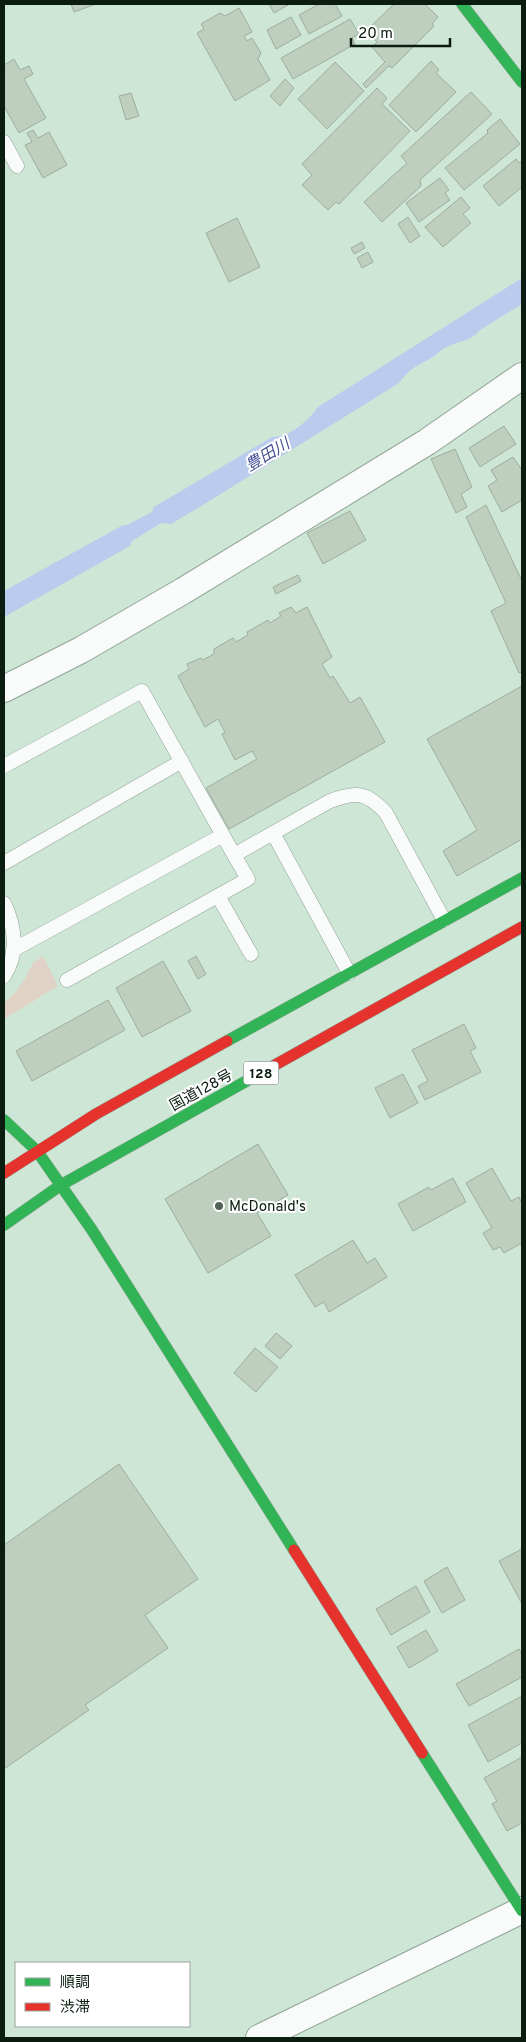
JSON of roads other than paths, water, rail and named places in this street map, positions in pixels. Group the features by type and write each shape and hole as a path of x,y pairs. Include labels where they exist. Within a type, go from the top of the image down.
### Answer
{"main road":[{"path":"462,4 522,82"},
{"name":"国道128号","path":"4,1173 96,1114 522,878"},
{"name":"国道128号","path":"4,1225 61,1185 522,927"},
{"path":"4,1120 37,1151 92,1230 522,1910"}],"street":[{"path":"4,689 81,650 183,591 427,442 522,376"},
{"path":"259,2038 522,1910"}],"lane":[{"path":"4,142 17,166"},
{"path":"4,766 142,691 248,879 66,980"},
{"path":"4,863 182,761"},
{"path":"234,855 330,801 346,795 360,795 375,800 386,813 444,920"},
{"path":"273,833 349,973"},
{"path":"14,950 223,835"},
{"path":"218,896 251,954"},
{"path":"4,903 8,912 14,941 10,967 4,976"}],"water":[{"name":"豊田川","path":"522,278 522,304 480,330 474,336 445,348 411,370 399,383 203,505 171,524 161,523 132,541 130,546 4,617 4,591 123,525 127,525 152,512 154,507 272,437 285,435 292,431 304,422 318,407"}],"place":[{"name":"McDonald's","path":"219,1206"}]}
